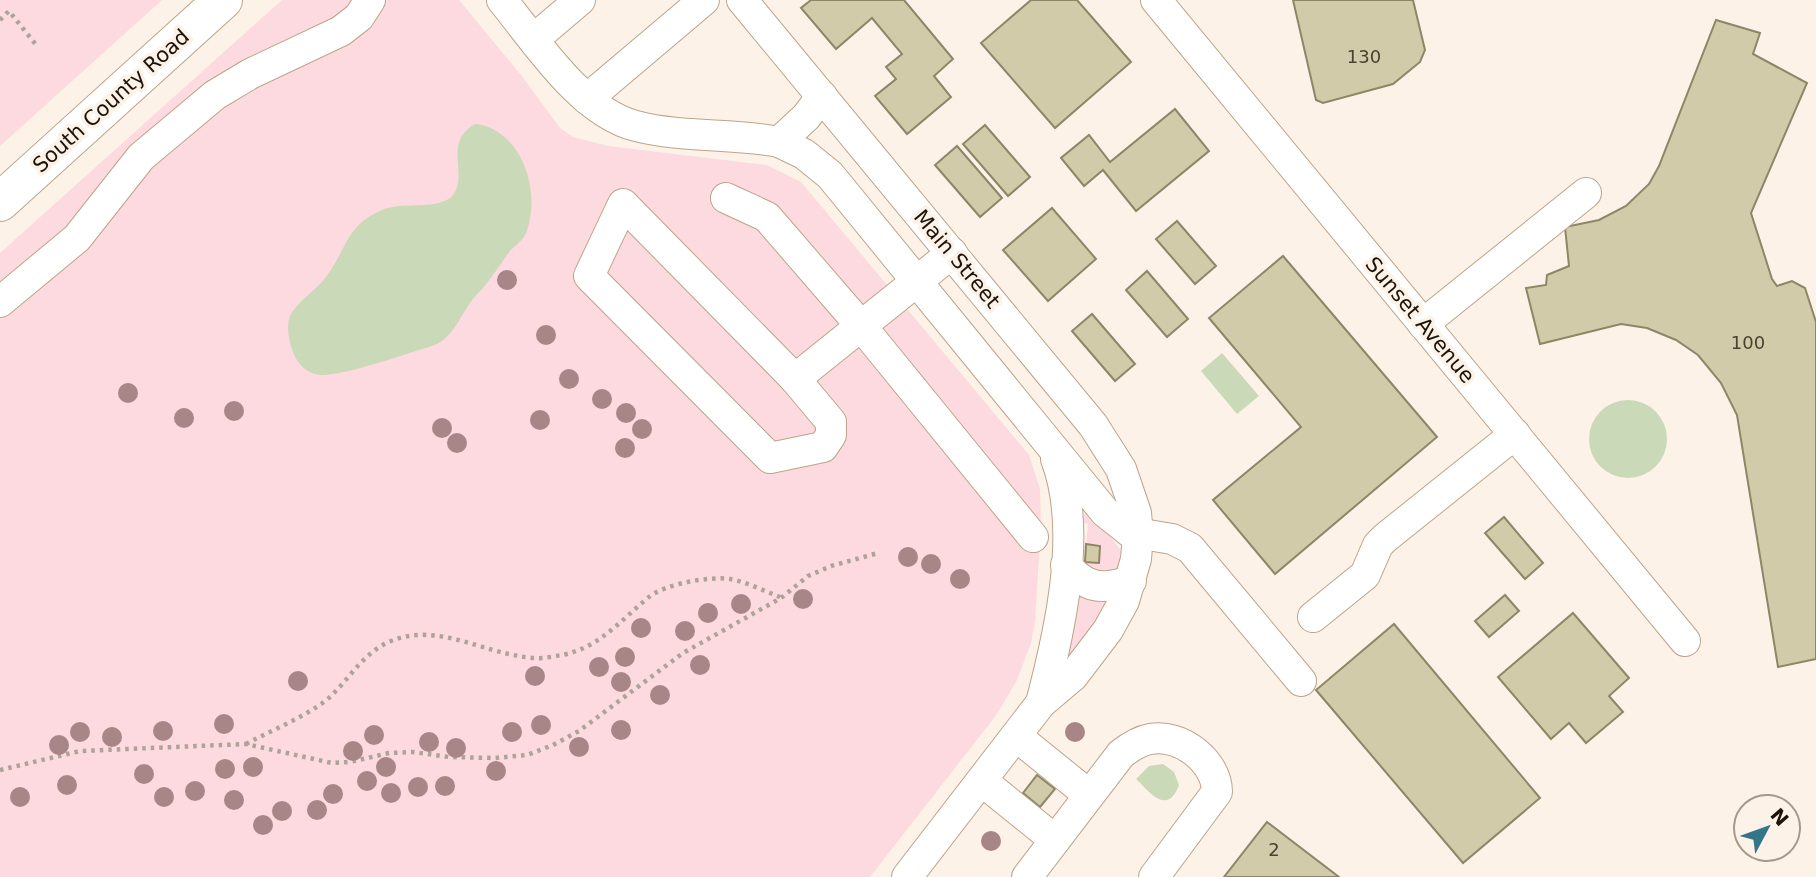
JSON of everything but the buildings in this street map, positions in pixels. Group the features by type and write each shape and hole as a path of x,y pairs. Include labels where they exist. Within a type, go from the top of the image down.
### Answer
{"main road":[{"name":"South County Road","path":"0,202 223,0"}],"street":[{"path":"0,302 77,238 141,157 215,95 250,74 341,31 359,17 370,0"},
{"path":"502,0 587,100 597,108 634,126 779,142 804,154 830,175 1105,512 1121,526 1138,535 1172,539 1190,548 1301,681"},
{"path":"534,39 580,0"},
{"path":"587,100 704,0"},
{"name":"Main Street","path":"742,0 1104,439 1121,469 1136,513 1138,535 1131,581 1118,615 1098,644 1073,676 1041,703"},
{"name":"Sunset Avenue","path":"1156,0 1685,641"},
{"path":"779,142 806,117 822,96"},
{"path":"1423,324 1586,193"},
{"path":"726,198 767,217 862,327 1033,537"},
{"path":"623,204 795,379 831,422 831,435 823,447 770,458 589,276 623,204"},
{"path":"795,379 952,253"},
{"path":"1313,617 1365,575 1378,545 1385,538 1515,434"},
{"path":"907,877 1041,703 1059,631 1066,565 1067,505 1061,474 1051,445"},
{"path":"1066,565 1074,574 1096,586 1111,587 1131,581"},
{"path":"1016,736 1089,795"},
{"path":"1027,877 1121,754 1148,739 1171,738 1204,760 1217,782 1217,792 1154,877"},
{"path":"982,781 1055,840"}],"path":[{"path":"0,20 9,11 37,46"},
{"path":"0,770 80,751 246,744 332,763 350,762 389,753 413,752 449,757 495,758 527,755 579,731 683,653 781,598 808,576 831,566 878,553"},
{"path":"246,744 322,704 364,659 388,642 410,634 433,634 537,659 565,654 593,643 615,629 651,595 671,586 700,580 729,579 781,598"}],"shaded area":[{"path":"0,0 162,0 0,146"},
{"path":"282,0 459,0 521,75 560,128 573,137 608,146 767,165 801,182 1029,455 1040,489 1041,523 1035,621 1031,643 1017,680 997,714 870,877 0,877 0,253"},
{"path":"475,124 491,128 505,137 524,165 531,199 525,236 509,252 472,300 451,333 440,342 337,373 320,375 305,369 295,357 289,339 289,320 293,310 322,282 354,230 370,216 390,207 440,203 453,195 459,178 460,140"},
{"path":"1222,353 1259,396 1237,414 1201,371"},
{"path":"1628,400 1643,403 1656,411 1664,424 1667,439 1664,454 1656,467 1643,475 1628,478 1613,475 1600,467 1592,454 1589,439 1592,424 1600,411 1613,403"},
{"path":"1091,512 1122,552 1123,571 1089,575 1079,557 1085,558 1085,562 1099,562 1100,546 1086,544 1088,524 1082,523 1085,513"},
{"path":"1077,593 1114,597 1063,675"},
{"path":"1163,764 1174,772 1179,785 1169,799 1164,800 1152,795 1136,779 1149,766"}]}
